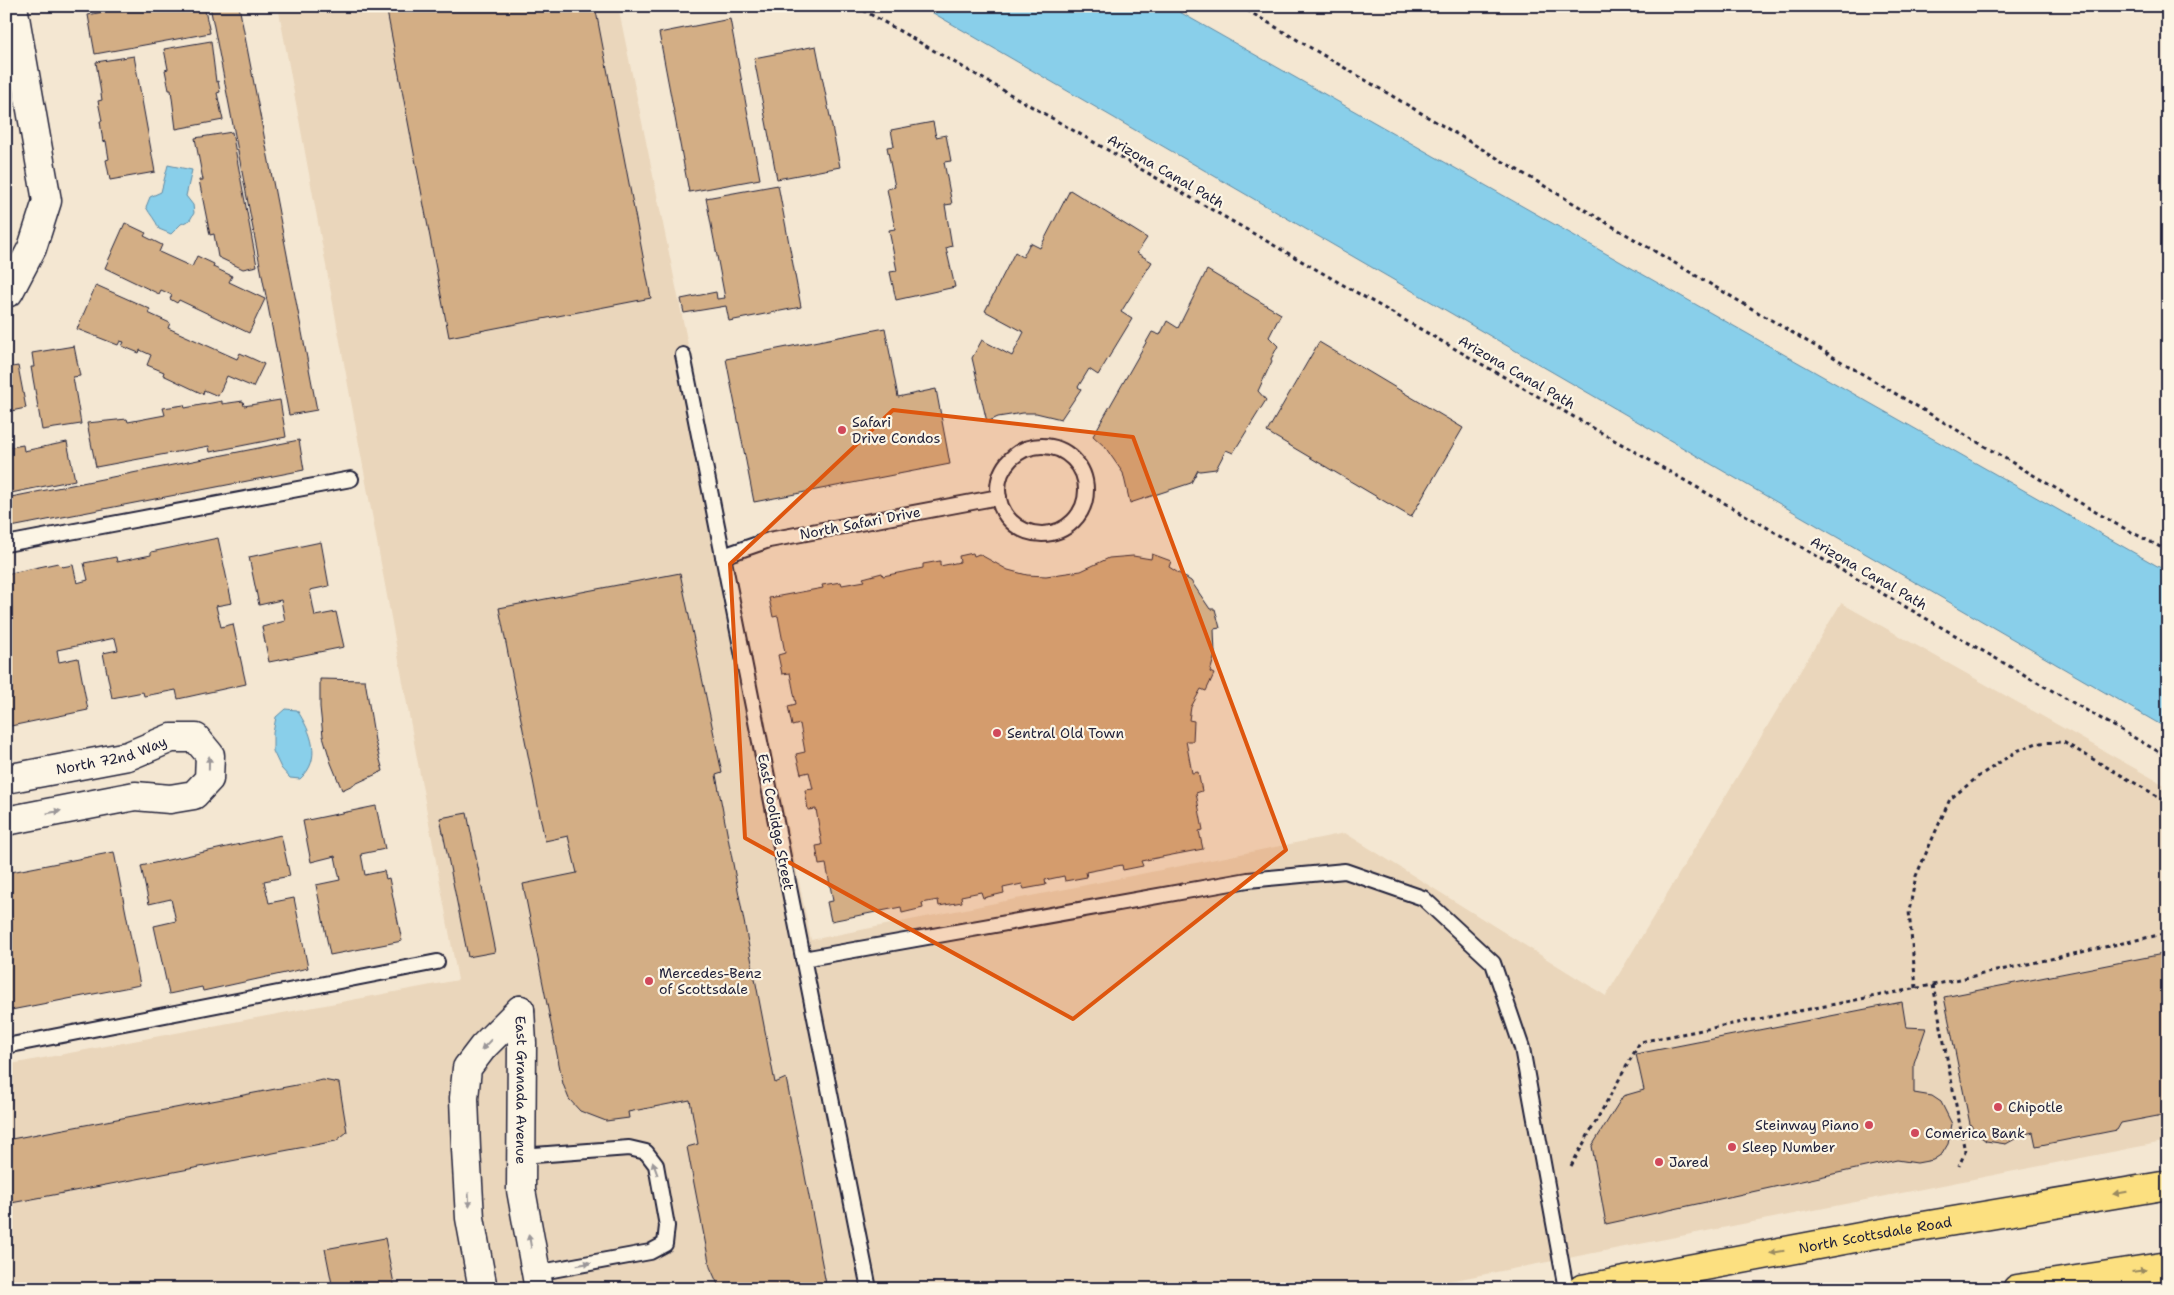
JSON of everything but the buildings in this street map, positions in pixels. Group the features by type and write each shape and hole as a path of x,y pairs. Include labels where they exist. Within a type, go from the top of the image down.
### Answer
{"main road":[{"name":"North Scottsdale Road","path":"1582,1289 1876,1234 2168,1185"},
{"path":"2018,1289 2168,1266"}],"street":[{"path":"8,292 32,248 48,201 13,6"},
{"name":"North 72nd Way","path":"6,779 128,756 171,738 196,738 210,755 209,779 194,795 170,800 135,796 6,821"},
{"name":"East Granada Avenue","path":"483,1289 470,1218 465,1106 467,1068 483,1047 520,1010 521,1190 537,1281"}],"lane":[{"name":"East Coolidge Street","path":"683,355 869,1289"},
{"path":"1038,446 1052,447 1065,452 1076,460 1083,472 1086,486 1083,506 1072,523 1060,530 1047,534 1033,533 1021,528 1010,520 999,497 999,481 1004,468 1013,457 1025,450 1038,446"},
{"path":"6,544 351,479"},
{"name":"North Safari Drive","path":"723,556 769,540 999,497"},
{"path":"803,959 1248,880 1345,871 1423,898 1493,963 1522,1048 1566,1289"},
{"path":"6,1046 438,962"},
{"path":"521,1156 629,1148 646,1152 656,1166 667,1226 665,1244 650,1252 537,1281"}],"path":[{"name":"Arizona Canal Path","path":"856,6 2168,757"},
{"path":"1240,6 2116,524 2168,551"},
{"path":"1916,988 1909,911 1916,876 1950,799 1979,776 2017,751 2037,743 2063,742 2168,802"},
{"path":"1572,1174 1570,1165 1640,1042 1933,985 2168,932"},
{"path":"1933,985 1965,1152 1959,1166"}],"highlighted area":[{"path":"893,410 1133,437 1286,850 1073,1019 745,838 730,564"}],"shaded area":[{"path":"278,6 618,6 811,940 1345,833 1606,996 1841,603 2168,787 2168,1141 1409,1289 6,1289 6,1065 458,980"}],"water":[{"path":"921,6 1169,6 2168,572 2168,729"},
{"path":"168,165 192,170 186,196 193,205 194,213 190,220 181,224 171,234 159,229 146,207 150,197 161,192"},
{"path":"285,709 297,710 307,727 312,745 311,763 300,779 290,778 281,768 273,751 273,733 276,717"}],"place":[{"name":"Safari Drive Condos","path":"842,430"},
{"name":"Sentral Old Town","path":"997,733"},
{"name":"Mercedes-Benz of Scottsdale","path":"649,981"},
{"name":"Chipotle","path":"1998,1107"},
{"name":"Steinway Piano","path":"1869,1125"},
{"name":"Comerica Bank","path":"1915,1133"},
{"name":"Sleep Number","path":"1732,1147"},
{"name":"Jared","path":"1659,1162"}]}
